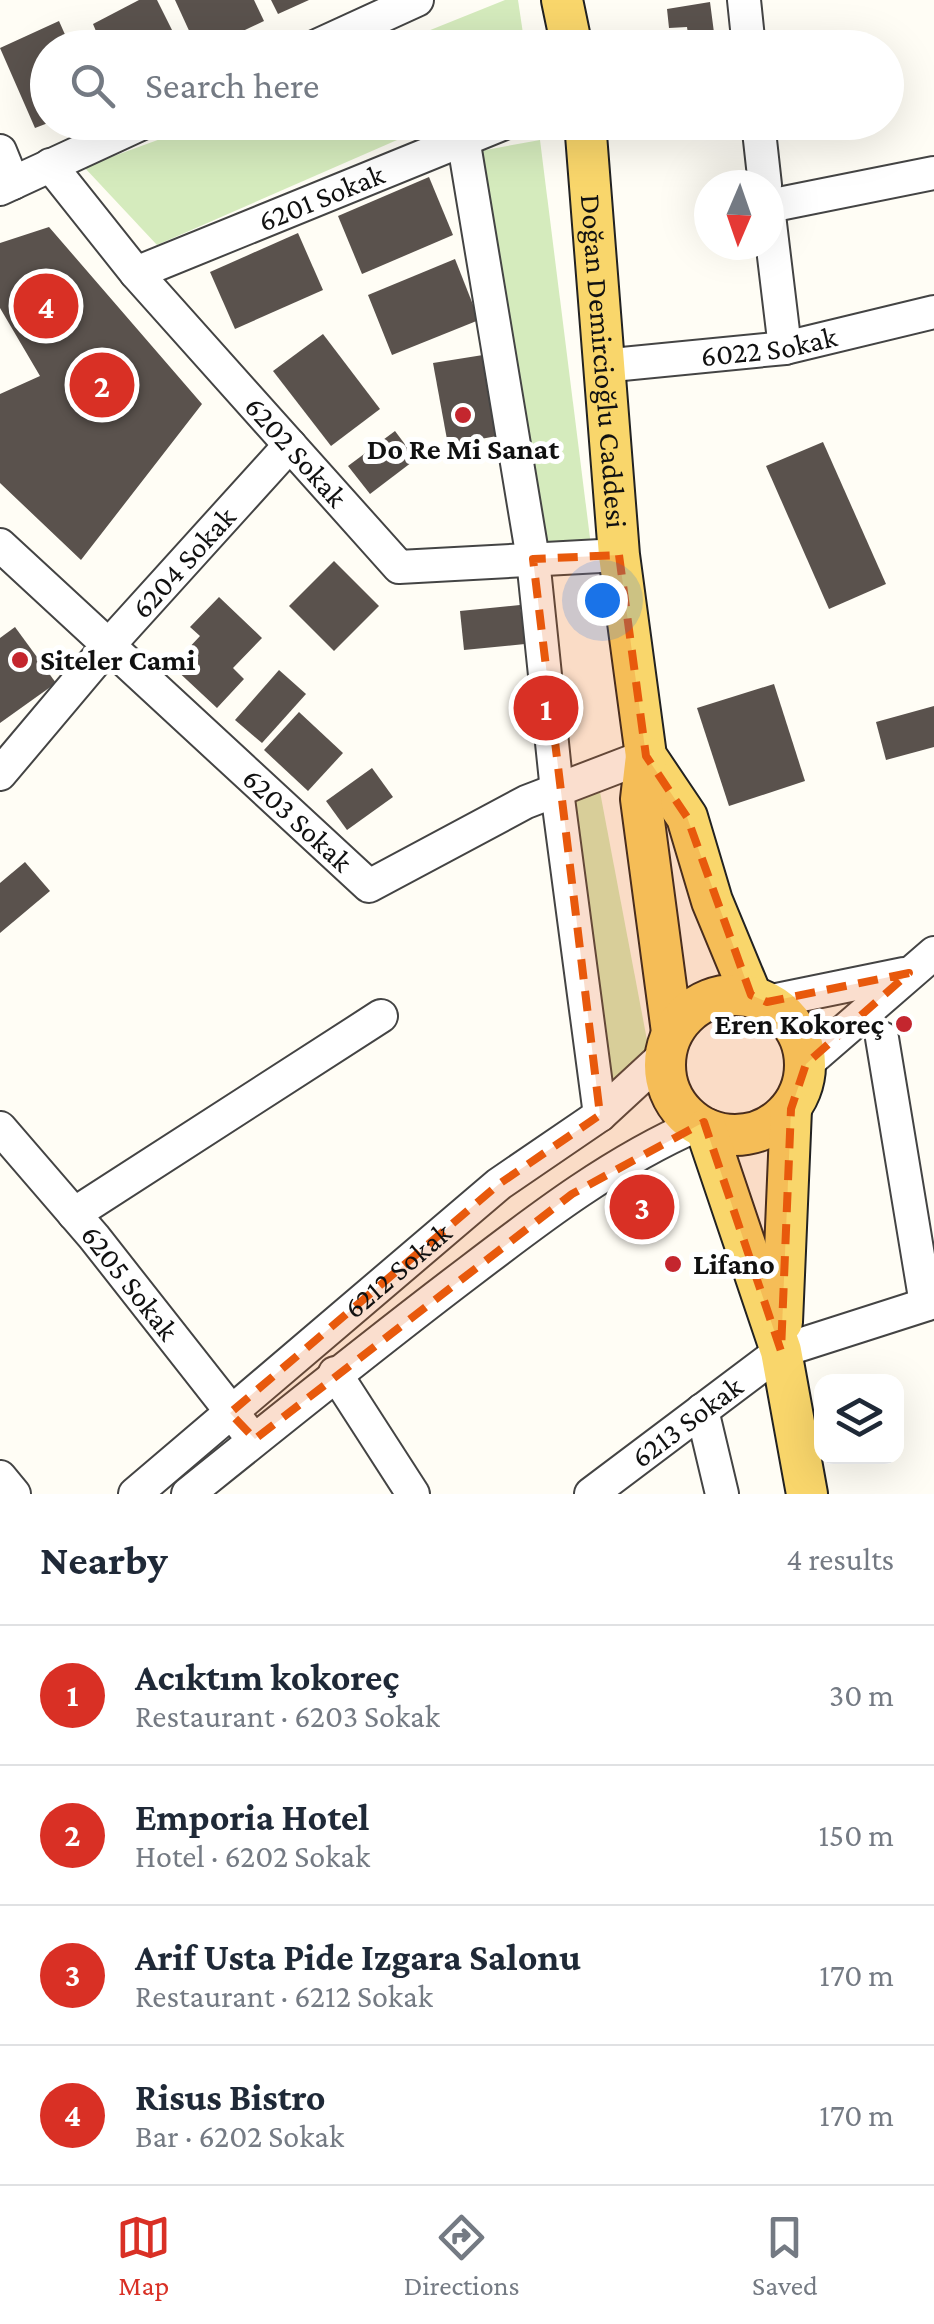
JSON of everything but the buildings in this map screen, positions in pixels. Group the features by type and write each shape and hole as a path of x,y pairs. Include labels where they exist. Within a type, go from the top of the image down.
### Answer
{"main road":[{"path":"562,0 568,30"},
{"name":"Doğan Demircioğlu Caddesi","path":"586,140 619,555 646,756 688,817 712,901 759,999"},
{"path":"646,756 641,799 669,1044 666,1077 673,1099 702,1127 781,1351 807,1494"},
{"path":"669,1044 686,1014 705,1001 727,994 759,999 791,1020 802,1041 806,1064 803,1088 791,1108 774,1124 752,1134 702,1127"},
{"path":"781,1351 784,1200 791,1108"}],"street":[{"path":"351,30 417,0"},
{"path":"744,0 747,30"},
{"path":"0,151 7,186 105,140"},
{"name":"6201 Sokak","path":"136,272 458,140"},
{"path":"463,140 533,560 557,790 600,1115"},
{"path":"760,140 764,170"},
{"name":"6202 Sokak","path":"50,165 136,272 399,567 619,555"},
{"path":"784,203 934,173"},
{"path":"774,260 785,348"},
{"name":"6022 Sokak","path":"602,366 785,348 934,312"},
{"name":"6204 Sokak","path":"5,758 290,446"},
{"name":"6203 Sokak","path":"7,567 107,646 369,886 526,802 646,756"},
{"path":"759,999 922,963"},
{"path":"806,1064 922,963"},
{"path":"74,1214 381,1016"},
{"path":"882,1038 930,1303"},
{"name":"6212 Sokak","path":"135,1494 499,1184 600,1115 669,1044"},
{"name":"6212 Sokak","path":"188,1494 226,1482 255,1440 335,1374 572,1194 649,1146 702,1127"},
{"name":"6205 Sokak","path":"0,1128 255,1440"},
{"name":"6213 Sokak","path":"591,1494 781,1351 930,1303"},
{"path":"335,1374 413,1494"},
{"path":"702,1410 722,1494"},
{"path":"0,1477 14,1494"}],"highlighted area":[{"path":"619,555 646,756 687,817 751,995 767,1002 909,973 806,1064 791,1109 781,1351 704,1122 572,1194 255,1439 230,1413 499,1184 600,1115 533,559"}],"green space":[{"path":"505,0 518,0 522,30 430,30"},
{"path":"158,140 397,140 157,245 84,167"},
{"path":"540,140 591,546 537,552 480,151"},
{"path":"597,776 650,1056 593,1091 557,791"}],"place":[{"name":"Risus Bistro","path":"46,306"},
{"name":"Emporia Hotel","path":"102,385"},
{"name":"Do Re Mi Sanat","path":"463,415"},
{"name":"Siteler Cami","path":"20,660"},
{"name":"Acıktım kokoreç","path":"546,708"},
{"name":"Eren Kokoreç","path":"904,1024"},
{"name":"Arif Usta Pide Izgara Salonu","path":"642,1207"},
{"name":"Lifano","path":"673,1264"}]}
